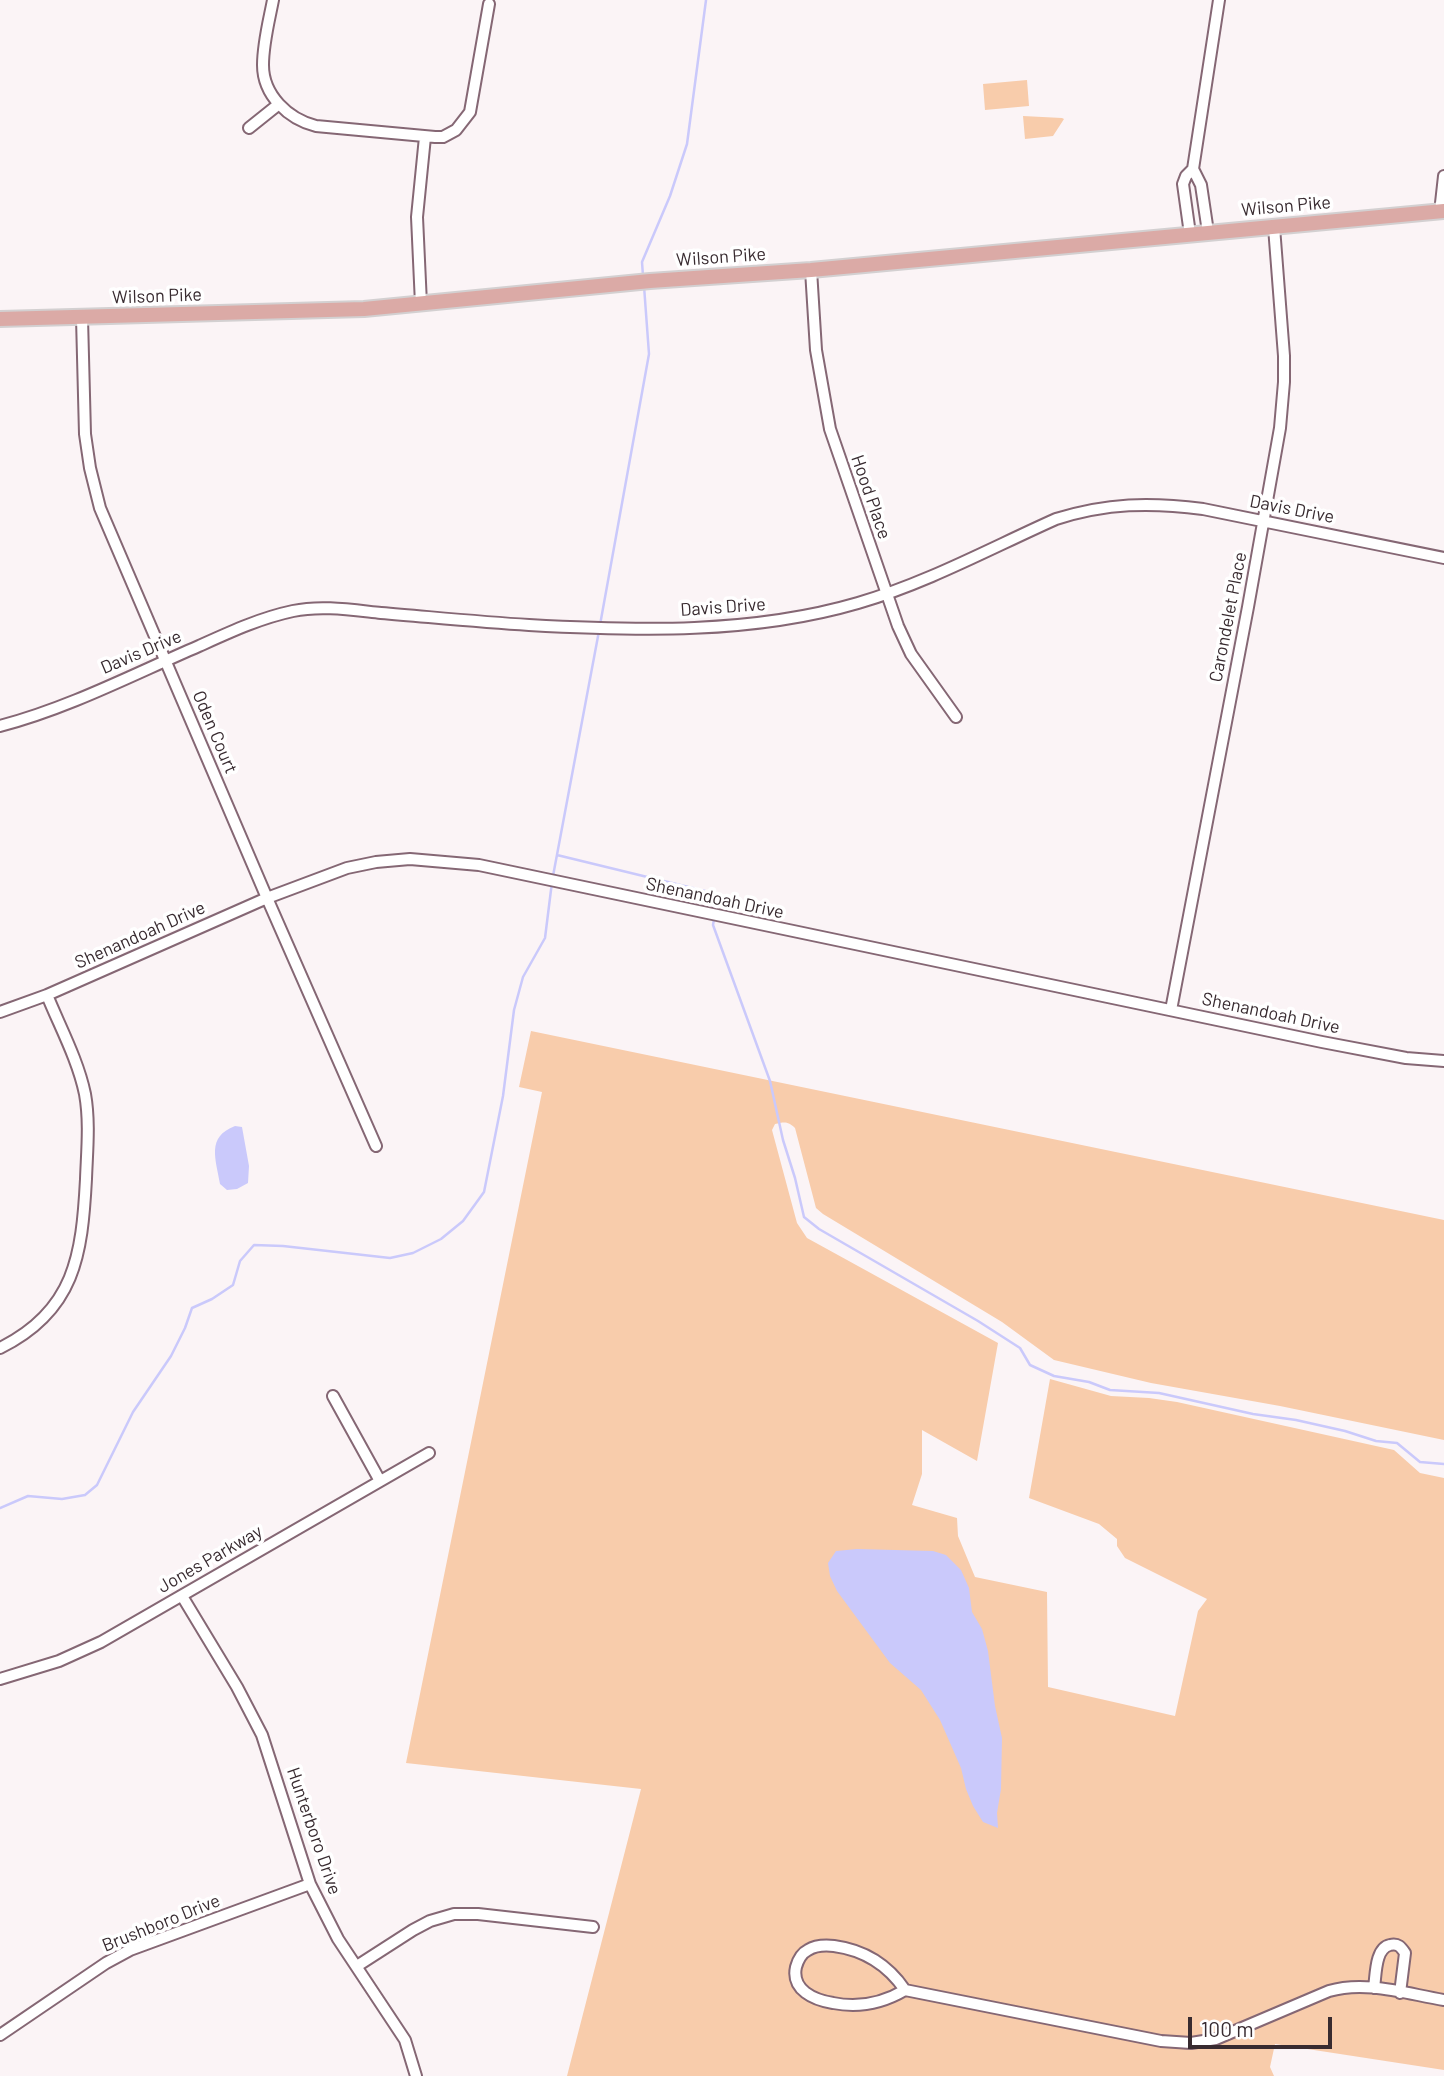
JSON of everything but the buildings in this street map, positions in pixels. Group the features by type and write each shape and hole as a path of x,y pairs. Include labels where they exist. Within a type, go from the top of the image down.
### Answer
{"main road":[{"name":"Wilson Pike","path":"0,319 364,309 1442,211"}],"street":[{"path":"273,0 263,65 267,83 279,104 293,117 316,126 425,137 448,135 462,125 470,112 489,4"},
{"path":"1190,234 1183,184 1193,169 1219,0"},
{"path":"249,128 279,104"},
{"path":"421,304 417,217 425,137"},
{"path":"1193,169 1202,185 1208,232"},
{"path":"1442,211 1444,176"},
{"name":"Carondelet Place","path":"1171,1010 1280,428 1284,356 1274,227"},
{"name":"Hood Place","path":"811,270 816,350 830,429 898,626 911,654 956,717"},
{"name":"Oden Court","path":"82,318 82,383 90,468 100,508 376,1146"},
{"name":"Davis Drive","path":"0,726 67,703 252,623 295,611 331,609 499,623 606,628 737,626 813,614 886,594 931,577 1056,519 1108,506 1139,503 1172,505 1444,558"},
{"name":"Shenandoah Drive","path":"0,1012 47,995 267,898 347,868 410,859 479,865 1406,1058 1444,1061"},
{"path":"0,1348 21,1338 45,1315 68,1285 80,1247 88,1134 85,1094 72,1054 47,995"},
{"path":"333,1396 380,1481"},
{"name":"Jones Parkway","path":"0,1679 69,1657 100,1642 429,1453"},
{"name":"Hunterboro Drive","path":"183,1596 262,1735 310,1884 338,1939 405,2040 416,2076"},
{"name":"Brushboro Drive","path":"0,2034 106,1963 130,1950 310,1884"},
{"path":"357,1966 413,1930 430,1921 454,1914 478,1914 593,1927"},
{"path":"1374,1988 1380,1952 1386,1946 1396,1944 1405,1953 1400,1993"},
{"path":"905,1990 894,1975 875,1960 846,1948 824,1945 813,1947 801,1956 796,1968 796,1977 803,1991 815,1999 831,2003 866,2004 905,1990 1161,2041 1201,2042 1228,2035 1329,1991 1353,1986 1444,2000"},
{"path":"1032,2015 1034,2002"}],"shaded area":[{"path":"1027,80 1029,106 985,110 983,84"},
{"path":"1023,116 1064,119 1053,136 1025,139"},
{"path":"531,1031 1444,1220 1444,1440 1151,1383 1054,1360 1002,1322 823,1214 816,1208 795,1128 783,1123 775,1124 772,1130 797,1223 807,1238 998,1343 977,1461 922,1430 922,1474 912,1505 957,1518 958,1536 975,1577 1047,1592 1048,1687 1175,1716 1198,1611 1207,1599 1125,1558 1117,1546 1117,1539 1099,1524 1029,1498 1050,1379 1111,1396 1177,1402 1394,1450 1420,1473 1444,1478 1444,2070 1275,2044 1270,2067 1274,2076 567,2076 641,1789 406,1763 542,1092 519,1087"}],"water":[{"path":"235,1126 242,1127 249,1166 248,1183 237,1189 227,1190 220,1184 215,1150 220,1136"},
{"path":"836,1551 933,1551 946,1555 961,1570 969,1588 972,1612 982,1629 988,1651 1002,1738 998,1828 983,1822 973,1806 961,1768 940,1720 921,1690 890,1663 837,1591 828,1563"}],"waterway":[{"path":"643,276 642,262 670,196 687,144 706,0"},
{"path":"600,625 649,354 644,286"},
{"path":"553,876 599,631"},
{"path":"557,855 713,893 714,913"},
{"path":"0,1508 28,1496 62,1499 85,1495 97,1485 133,1412 171,1356 192,1308 233,1285 240,1261 254,1245 390,1258 413,1253 441,1239 463,1221 484,1192 503,1096 514,1010 523,977 545,938 552,882"},
{"path":"714,919 713,925 770,1081 804,1217 819,1229 978,1321 1020,1348 1030,1365 1054,1376 1089,1382 1110,1390 1159,1393 1345,1431 1376,1441 1397,1443 1420,1462 1444,1464"}]}
